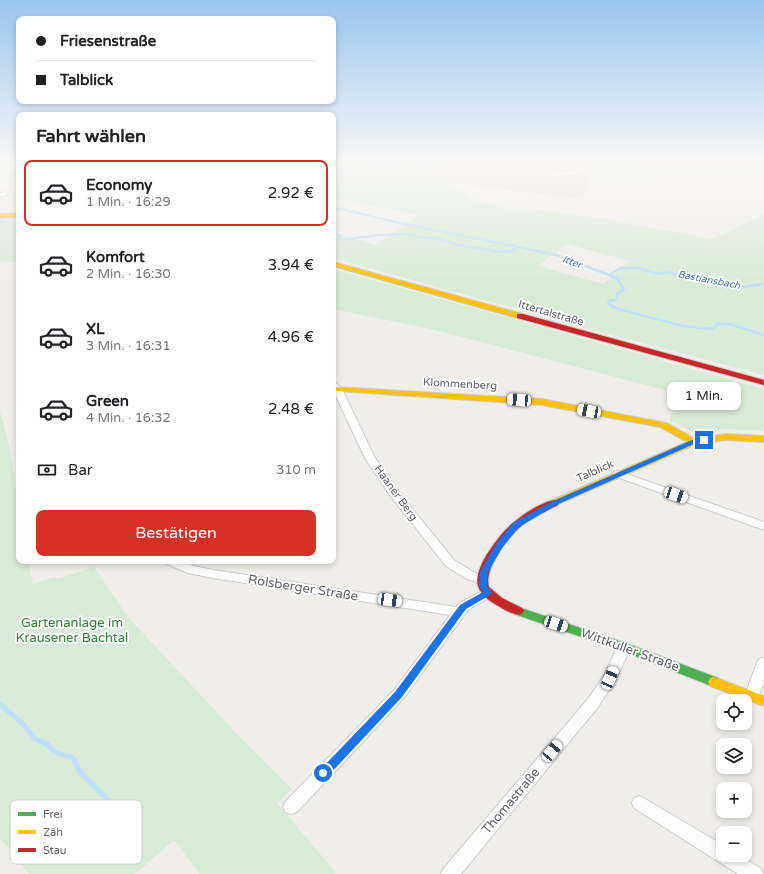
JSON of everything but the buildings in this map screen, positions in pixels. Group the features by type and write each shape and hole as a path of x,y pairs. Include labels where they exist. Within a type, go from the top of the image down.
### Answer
{"main road":[{"path":"0,216 16,215"},
{"name":"Ittertalstraße","path":"336,265 764,383"},
{"name":"Klommenberg","path":"336,387 542,402 663,425 694,442"},
{"name":"Talblick","path":"485,586 484,572 489,561 516,525 553,504 618,474 694,442 726,437 764,438"},
{"name":"Wittkuller Straße","path":"485,586 500,602 517,611 624,647 758,698"}],"street":[{"name":"Haaner Berg","path":"336,389 370,458 393,492 450,564 485,586"},
{"path":"618,474 764,526"},
{"name":"Rolsberger Straße","path":"178,564 192,570 213,574 460,612"},
{"path":"291,807 399,694 460,612 485,586"},
{"name":"Thomastraße","path":"450,874 593,703 610,678 624,647"},
{"name":"Wittkuller Straße","path":"758,698 764,663"},
{"path":"640,803 681,830 754,874"}],"green space":[{"path":"362,204 487,204 509,209 534,209 604,219 712,239 764,214 764,375 571,324 336,259 336,233 376,245 418,215","holes":["567,244 630,261 603,284 538,266"]},
{"path":"16,218 16,261 14,262 0,261 0,219"},
{"path":"336,270 764,389 764,431 726,429 695,433 669,420 680,394 431,329 336,310"},
{"name":"Gartenanlage im Krausener Bachtal","path":"0,412 10,449 16,485 16,564 29,564 33,584 55,577 58,579 94,567 128,617 237,734 292,789 277,803 336,874 200,874 174,840 135,874 29,874 21,864 142,864 142,800 10,800 10,850 0,838"}],"waterway":[{"path":"336,208 403,224 519,247"},
{"path":"0,223 5,220"},
{"name":"Itter","path":"336,233 340,237 338,239 340,240 379,235 406,234 424,238 436,238 458,245 490,250"},
{"name":"Itter","path":"514,250 519,247"},
{"name":"Itter","path":"519,247 532,250"},
{"name":"Itter","path":"484,249 490,250"},
{"name":"Itter","path":"528,249 556,255 609,275"},
{"name":"Itter","path":"490,250 504,252 514,250"},
{"name":"Bastiansbach","path":"609,275 621,268 638,268 658,274 668,272 682,276 691,275 700,279 718,281 744,287 764,284"},
{"name":"Itter","path":"609,275 617,278 624,289 617,294 617,299 608,302 611,306 682,326 713,329 717,324 729,324 764,335"},
{"path":"0,704 23,724 34,738 47,744 54,752 73,758 80,772 108,800"}],"traffic: fast":[{"path":"518,611 624,647 714,682"}],"traffic: slow":[{"path":"0,216 16,215"},
{"path":"336,265 520,316"},
{"path":"337,389 542,402 663,425 694,442"},
{"path":"554,503 694,442 726,437 764,439"},
{"path":"714,682 764,701"}],"traffic: jam":[{"path":"520,316 764,383"},
{"path":"518,611 488,594 483,586 484,571 499,544 516,525 554,503"}],"route":[{"path":"323,773 399,694 463,607 488,593 483,586 484,572 499,546 516,525 553,504 618,474 694,442 704,440"}]}
